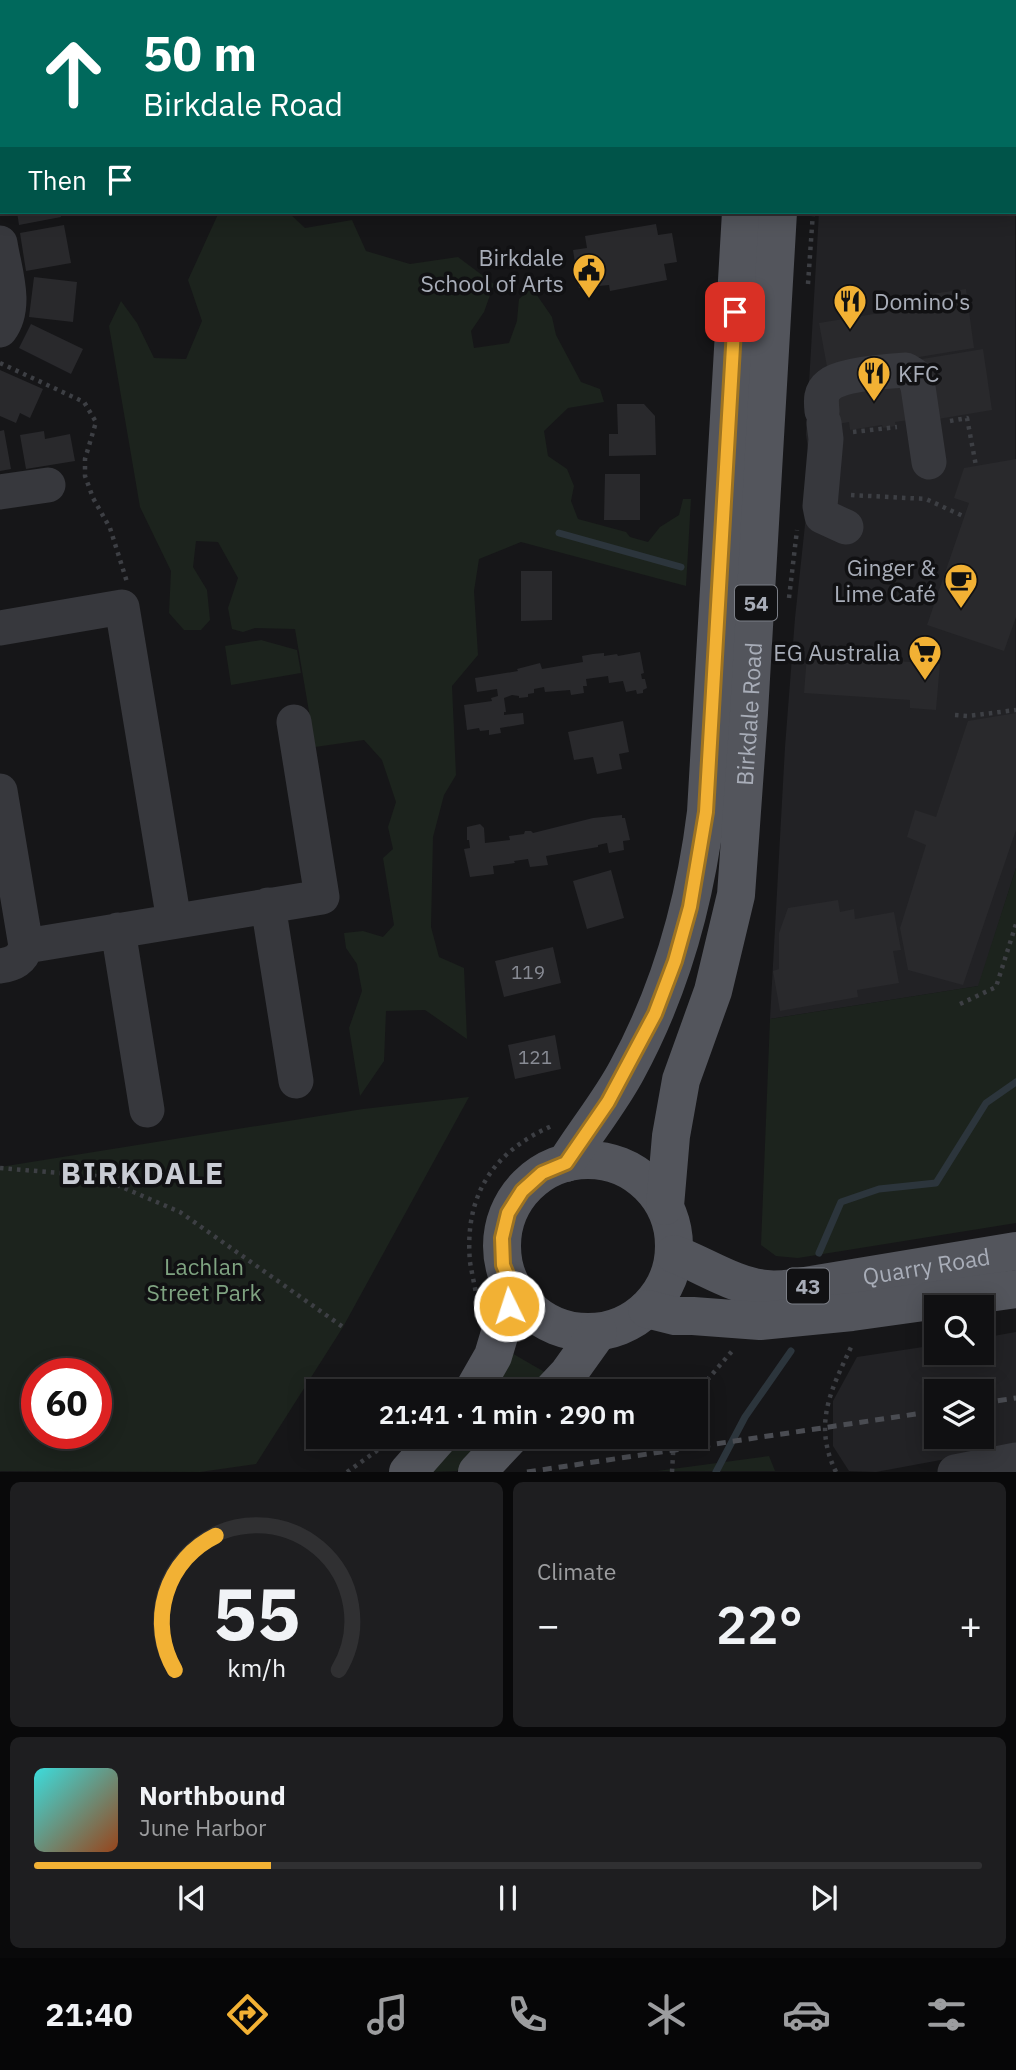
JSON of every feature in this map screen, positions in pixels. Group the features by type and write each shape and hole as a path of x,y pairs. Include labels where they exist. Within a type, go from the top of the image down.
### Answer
{"main road":[{"name":"Birkdale Road","path":"566,1163 608,1102 655,1014 675,961 701,855 706,812 741,214"},
{"name":"Birkdale Road","path":"664,1206 671,1136 681,1080 713,991 737,883 778,214"},
{"path":"595,1160 623,1167 647,1183 664,1206 673,1230 674,1254 670,1274 660,1293 647,1308 625,1324 598,1332 573,1331 549,1323 528,1309 513,1289 503,1265 502,1238 508,1213 522,1191 542,1173 566,1163 595,1160"},
{"name":"Quarry Road","path":"674,1254 727,1277 768,1290 1016,1251"},
{"path":"465,1379 493,1356 513,1289"},
{"name":"Quarry Road","path":"647,1308 675,1316 772,1321 1016,1289"},
{"path":"563,1379 598,1332"},
{"path":"408,1472 428,1449"},
{"path":"477,1472 499,1449"}],"street":[{"path":"0,243 10,306 5,324 0,330"},
{"path":"846,527 822,516 820,506 826,439 820,401 824,391 837,380 906,370 914,375 929,463"},
{"path":"0,492 48,485"},
{"path":"0,628 121,607 174,921"},
{"path":"0,791 13,956 118,930 322,897 294,722"},
{"path":"268,905 296,1081"},
{"path":"118,930 147,1110"},
{"path":"955,1472 1016,1460"}],"path":[{"path":"0,363 84,402 96,422 85,459 85,476 93,498 110,528 127,577 127,592 121,607"},
{"path":"823,488 846,495 926,499 965,517"},
{"path":"955,715 1016,710"},
{"path":"960,1004 996,987 1016,924"},
{"path":"477,1302 470,1262 470,1239 484,1179 495,1165 520,1143 560,1122"},
{"path":"0,1168 96,1176 180,1212 343,1327"},
{"path":"836,1472 825,1436 825,1414 831,1390 854,1341"},
{"path":"347,1472 380,1449"},
{"path":"672,1472 673,1449"}],"shaded area":[{"path":"819,214 1015,214 1016,868 979,986 770,1019 785,747 811,469 806,435"},
{"path":"1016,1332 1016,1446 876,1472 849,1471 833,1446 833,1401 857,1357 924,1347 924,1365 994,1365 994,1336"}],"green space":[{"path":"218,214 290,214 305,228 352,220 366,251 410,264 458,257 494,284 484,312 471,331 474,348 509,343 517,321 519,299 532,288 552,317 556,335 581,382 600,389 604,402 568,408 544,431 548,456 567,469 574,486 571,501 578,519 626,532 630,537 648,542 660,527 679,515 683,499 691,499 686,586 521,542 479,559 474,591 478,655 452,686 456,775 444,795 433,837 431,927 439,957 464,968 467,1039 425,1010 386,1011 384,1061 360,1096 349,1028 362,991 357,964 346,948 344,933 363,931 383,937 394,925 383,858 393,849 388,827 396,802 382,760 364,740 315,747 295,629 255,628 243,632 232,629 228,608 238,578 218,542 196,541 193,567 207,590 210,620 201,630 184,630 169,613 171,571 140,507 109,326 121,301 137,323 154,358 186,359 202,321 188,280"},
{"path":"261,640 297,650 301,673 231,685 225,646"},
{"path":"1016,868 1016,1223 798,1258 776,1256 761,1245 770,1019 978,986"},
{"name":"Lachlan Street Park","path":"469,1097 343,1327 310,1379 306,1379 306,1385 256,1464 200,1472 0,1471 0,1167 363,1109"},
{"path":"510,1352 548,1374 543,1379 494,1379"},
{"path":"443,1449 479,1449 457,1471 425,1472"},
{"path":"769,1456 775,1471 657,1471"}],"building":[{"path":"17,214 60,214 61,217 19,225"},
{"path":"656,224 658,235 672,233 677,262 664,264 667,280 610,291 609,285 579,288 573,250 587,248 585,236"},
{"path":"64,225 71,263 26,271 20,233"},
{"path":"34,277 77,282 73,322 29,317"},
{"path":"966,289 974,348 828,372 819,323 922,306 931,294"},
{"path":"31,324 83,349 71,374 19,348"},
{"path":"983,349 992,410 932,420 922,359"},
{"path":"0,370 43,389 30,418 20,413 16,423 0,416"},
{"name":"KFC","path":"906,381 916,419 895,422 896,426 883,428 882,425 850,430 849,422 838,424 833,393"},
{"path":"617,404 644,404 655,416 656,455 609,456 609,434 618,434"},
{"path":"4,430 11,469 0,471 0,431"},
{"path":"44,431 45,439 70,434 75,461 26,469 20,435"},
{"path":"1016,459 1016,617 1004,651 927,625 969,503 954,498 964,468"},
{"path":"605,474 640,474 640,520 604,520"},
{"path":"521,571 552,571 552,620 521,621"},
{"path":"640,652 644,673 641,674 647,688 643,693 637,694 636,690 626,692 623,681 609,683 608,676 586,679 584,693 571,695 570,690 545,692 544,687 534,689 534,693 528,694 528,697 519,698 512,695 504,698 504,715 523,713 524,724 500,728 501,733 489,735 489,730 467,730 464,705 492,701 491,698 498,696 497,689 477,692 475,678 518,671 517,669 540,663 542,669 583,662 582,656 593,654 618,656"},
{"path":"807,655 940,664 936,710 910,708 910,700 804,693"},
{"path":"1016,713 1016,830 963,985 908,970 900,928 926,845 907,837 915,810 936,817 968,721"},
{"path":"623,721 629,752 619,754 622,769 597,774 593,757 574,760 568,732"},
{"path":"622,815 630,840 623,841 624,850 609,853 607,843 546,856 548,865 530,867 528,859 514,861 515,863 493,866 494,874 470,877 464,849 470,848 467,827 480,824 484,828 485,843 510,840 509,836 524,834 525,831 533,833 593,818"},
{"path":"611,870 624,918 587,929 573,881"},
{"path":"838,900 840,912 854,909 855,919 894,912 901,950 893,951 899,983 857,990 858,997 780,1011 773,971 779,969 779,933 788,908"},
{"path":"553,947 561,983 504,997 495,961"},
{"path":"555,1035 561,1069 515,1079 508,1045"}],"waterway":[{"path":"559,533 681,567"},
{"path":"819,1253 841,1202 879,1189 936,1183 986,1103 1016,1082"},
{"path":"716,1472 745,1417 791,1351"}],"railway":[{"path":"994,1401 1016,1398"},
{"path":"527,1472 924,1413"}],"place":[{"name":"Birkdale School of Arts","path":"589,300"},
{"name":"Domino's","path":"850,331"},
{"name":"KFC","path":"874,403"},
{"name":"Ginger & Lime Café","path":"961,610"},
{"name":"EG Australia","path":"925,682"}],"district":[{"name":"BIRKDALE","path":"143,1172"}],"route":[{"path":"509,1306 513,1289 503,1265 502,1238 508,1213 522,1191 542,1173 566,1163 628,1069 655,1014 675,961 690,907 701,855 706,812 735,312"}]}
